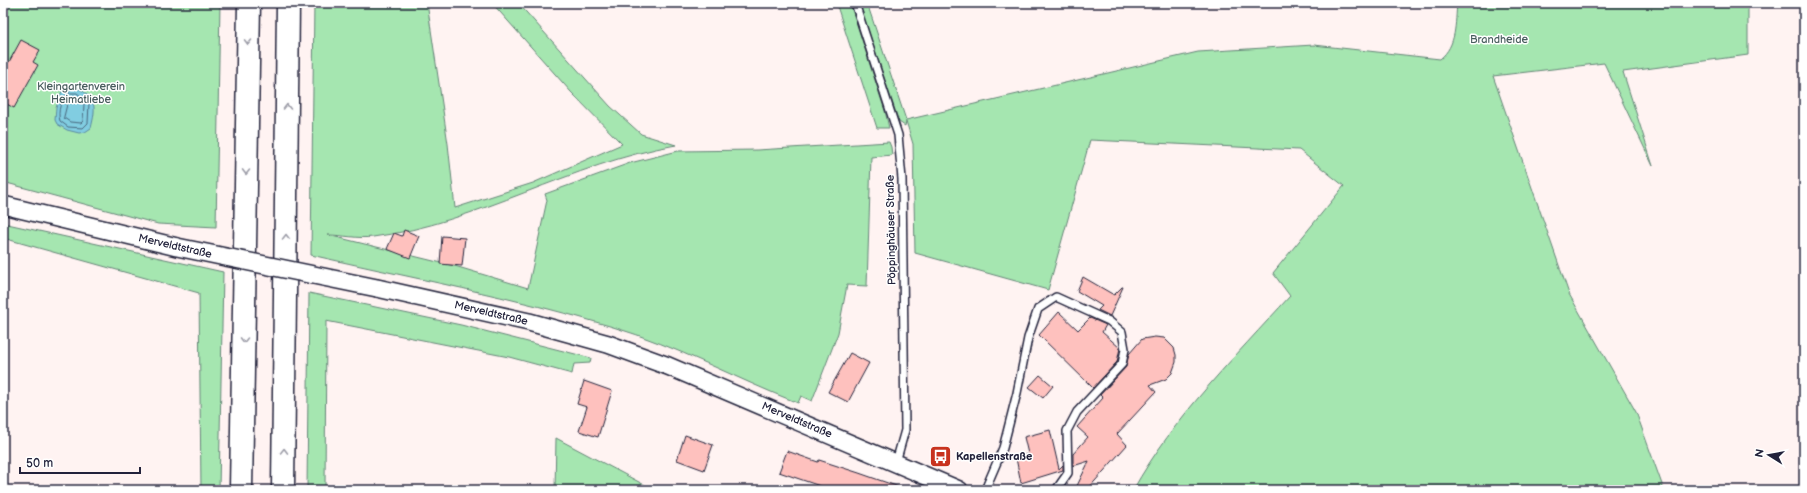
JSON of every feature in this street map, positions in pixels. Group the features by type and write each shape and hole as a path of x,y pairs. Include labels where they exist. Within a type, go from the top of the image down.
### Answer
{"highway":[{"path":"242,490 249,3"},
{"path":"283,490 288,3"}],"street":[{"name":"Merveldtstraße","path":"3,205 177,247 377,288 529,322 608,344 668,366 959,490"}],"lane":[{"name":"Pöppinghäuser Straße","path":"855,3 898,135 901,164 905,430 896,462"},
{"path":"985,490 1003,448 1017,392 1028,338 1038,308 1056,297 1109,321 1122,332 1125,349 1122,364 1077,412 1067,431 1068,473 1056,490"}],"green space":[{"name":"Kleingartenverein Heimatliebe","path":"3,3 220,3 216,227 158,224 3,182"},
{"path":"314,3 427,3 448,144 455,208 533,183 622,144 571,92 492,3 518,3 610,106 641,134 676,145 599,165 488,206 412,230 373,237 328,235 458,267 528,288 547,200 545,194 630,163 678,151 757,150 889,142 892,155 871,157 867,286 847,285 838,333 812,401 801,396 798,403 683,353 637,335 576,316 463,288 311,255"},
{"path":"836,3 850,3 885,111 889,128 877,128"},
{"name":"Brandheide","path":"859,3 867,3 906,120 1198,52 1314,45 1440,59 1450,47 1452,41 1457,3 1748,3 1748,55 1623,72 1653,166 1604,63 1493,76 1569,294 1636,412 1664,490 1133,490 1149,463 1186,413 1227,365 1290,296 1273,273 1344,186 1299,150 1090,140 1048,290 915,253 913,144 906,121 905,126 899,122"},
{"path":"3,223 223,272 219,490 201,490 199,293 3,238"},
{"path":"309,293 461,325 591,358 590,363 574,364 572,374 509,357 326,321 325,490 307,490"},
{"path":"556,438 654,490 555,490"}],"water":[{"path":"78,88 89,96 94,105 94,115 91,128 85,132 79,133 67,130 57,124 55,120 56,108 62,91 66,89"}],"building":[{"path":"21,40 40,50 33,62 38,65 14,108 3,102 3,58 9,62"},
{"path":"404,230 419,236 410,258 387,249 394,233 402,236"},
{"path":"442,236 465,238 462,266 440,264"},
{"path":"1083,277 1114,295 1123,287 1110,316 1098,310 1102,306 1077,291"},
{"path":"1059,312 1078,330 1090,318 1106,325 1102,332 1120,348 1117,362 1093,388 1039,335"},
{"path":"1155,337 1164,338 1174,348 1176,362 1172,373 1166,379 1150,385 1156,392 1117,434 1127,445 1087,490 1075,490 1089,461 1073,466 1073,454 1088,437 1077,427 1103,398 1100,395 1126,367 1129,354 1142,339"},
{"path":"850,353 869,363 848,402 828,392"},
{"path":"1040,375 1053,386 1043,398 1029,387"},
{"path":"584,381 612,391 598,437 579,431 587,407 577,404"},
{"path":"1050,430 1059,469 1063,465 1063,470 1021,483 1016,458 1028,454 1024,437"},
{"path":"685,435 713,445 704,470 677,460"},
{"path":"787,451 818,462 819,460 859,473 902,488 902,490 822,490 823,487 779,472"}],"place":[{"name":"Kapellenstraße","path":"940,456"}]}
